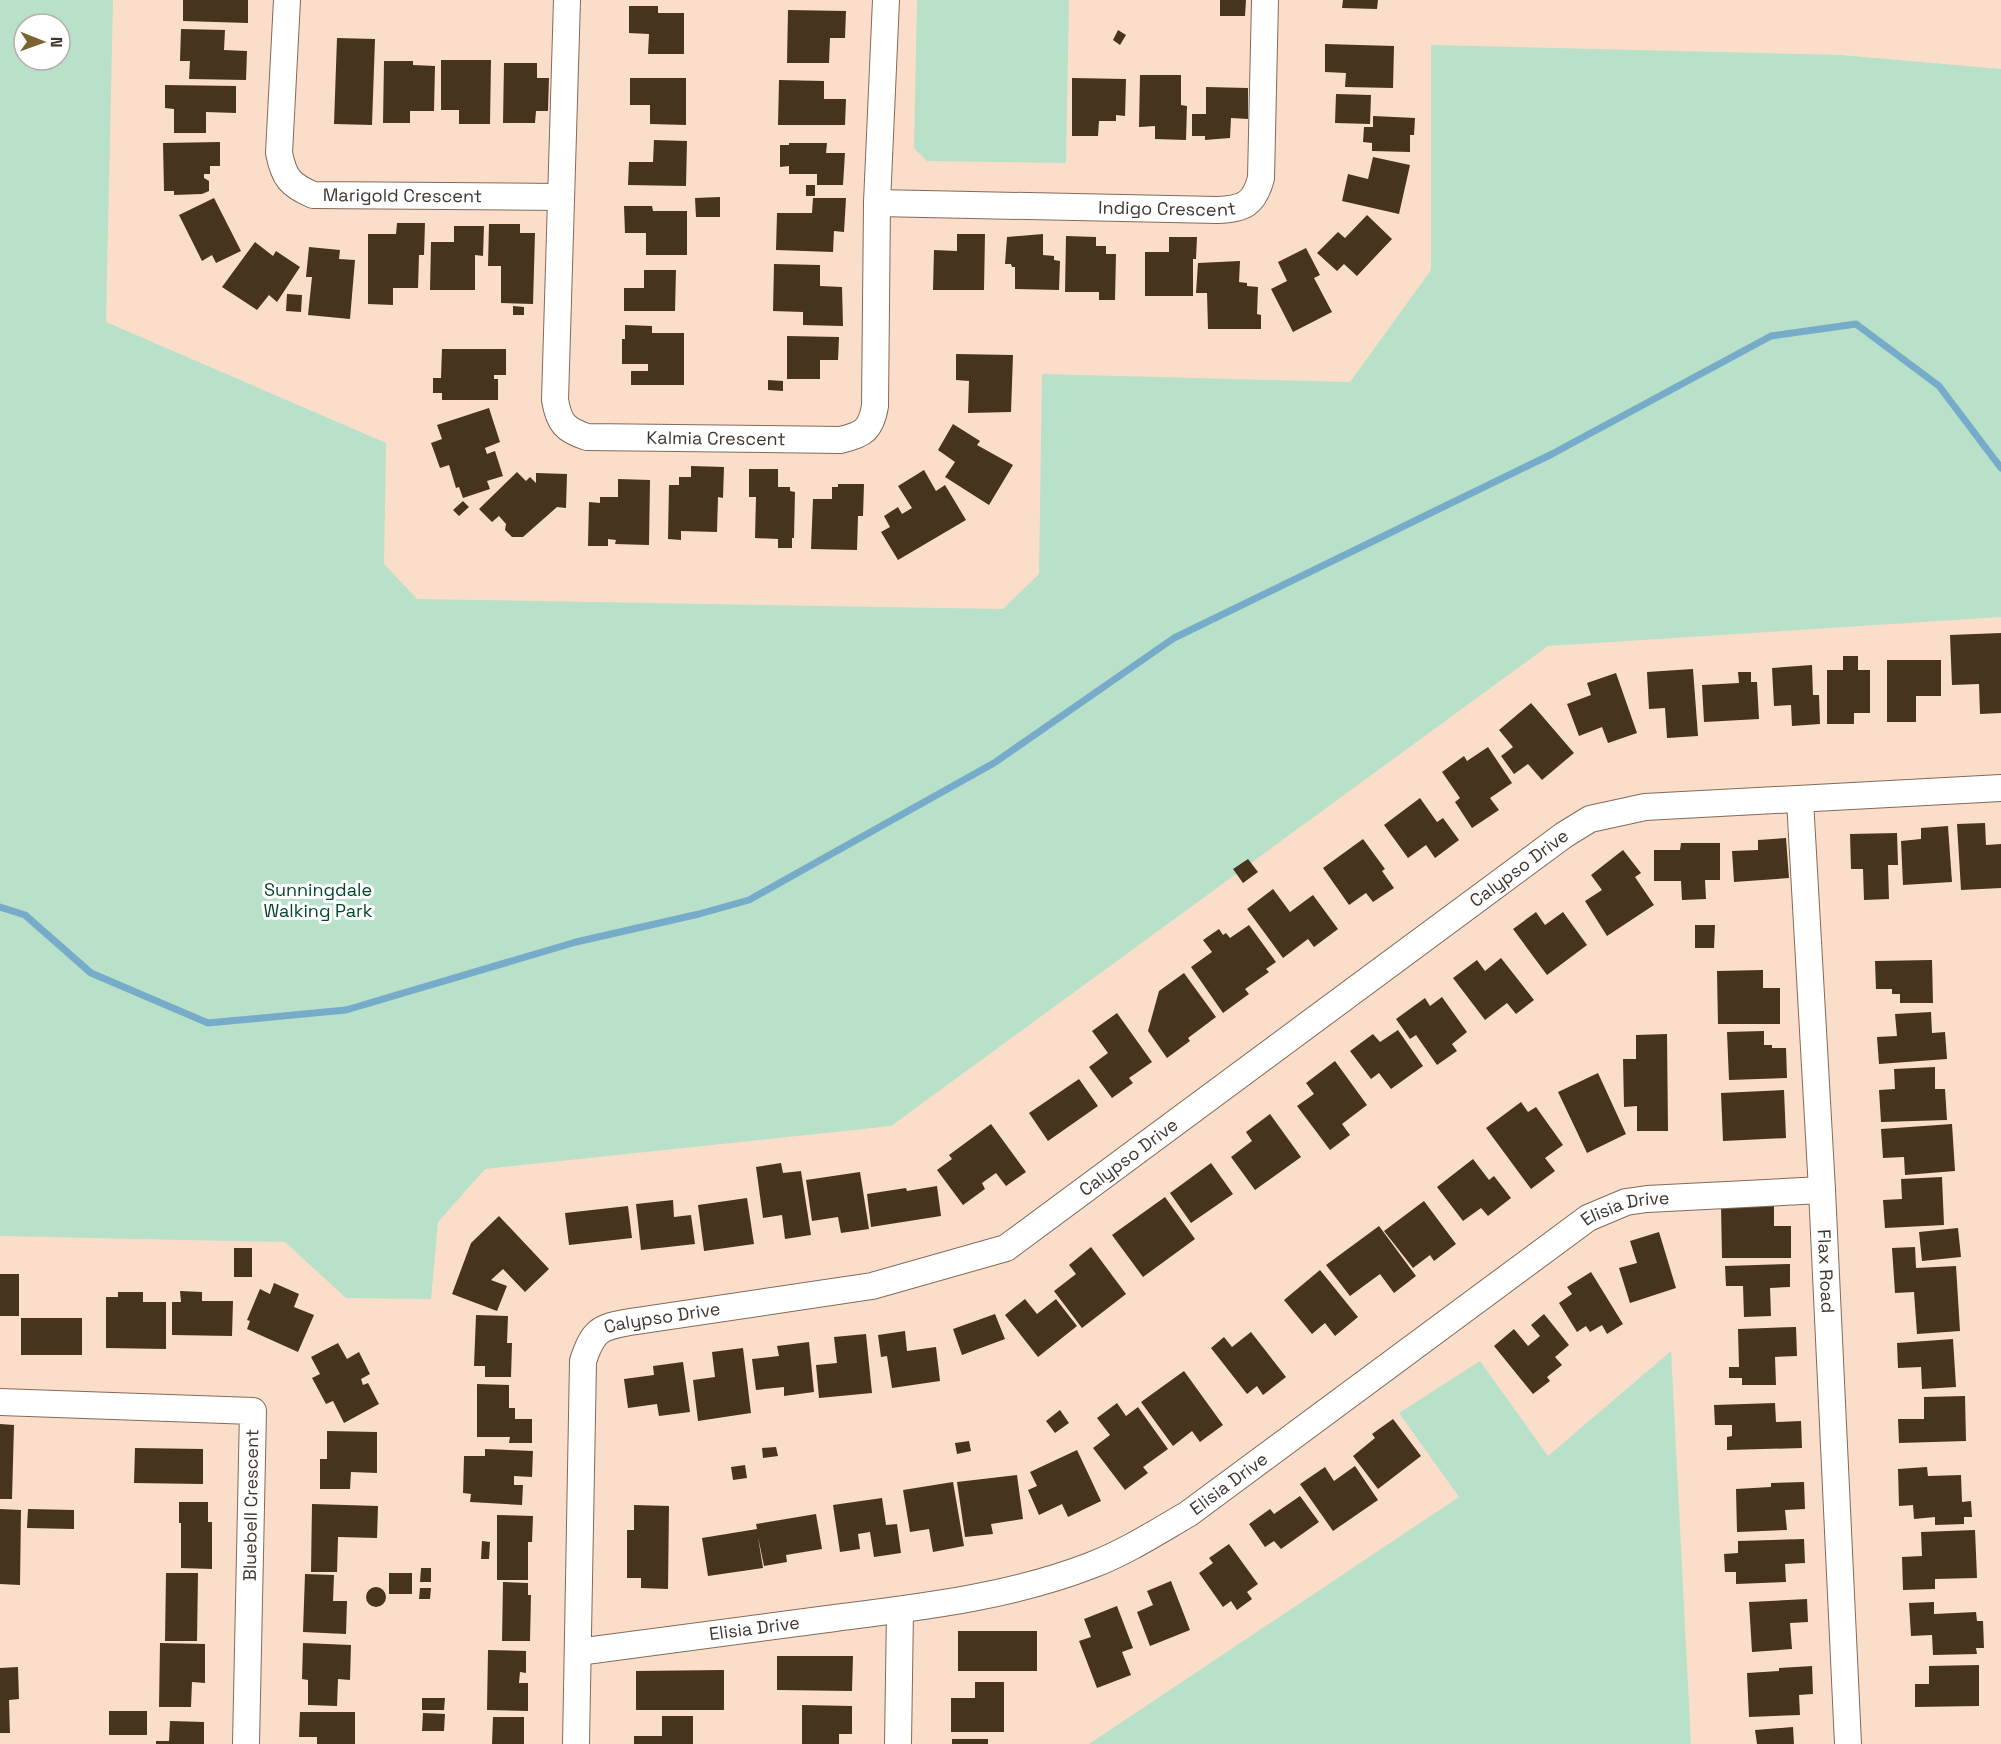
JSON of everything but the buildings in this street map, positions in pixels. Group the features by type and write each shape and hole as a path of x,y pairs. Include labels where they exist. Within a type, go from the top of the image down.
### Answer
{"street":[{"name":"Marigold Crescent","path":"287,0 279,153 288,179 298,189 313,195 560,197"},
{"name":"Kalmia Crescent","path":"567,0 555,400 557,414 563,425 574,433 587,437 840,440 866,431 873,420 876,406 877,203 886,0"},
{"name":"Indigo Crescent","path":"877,203 1216,210 1234,210 1249,203 1258,192 1261,178 1265,0"},
{"name":"Calypso Drive","path":"576,1744 584,1361 589,1343 600,1330 630,1322 872,1287 1006,1248 1564,835 1590,819 1645,807 2001,788"},
{"name":"Flax Road","path":"1800,800 1822,1190 1848,1744"},
{"name":"Elisia Drive","path":"578,1652 900,1610 983,1596 1057,1577 1093,1564 1125,1550 1188,1514 1588,1218 1626,1202 1647,1199 1822,1190"},
{"name":"Bluebell Crescent","path":"0,1402 253,1411 246,1744"},
{"path":"898,1744 900,1610"}],"green space":[{"name":"Sunningdale Walking Park","path":"0,0 113,0 106,322 386,443 384,564 417,599 1003,609 1039,574 1042,374 1350,382 1431,270 1431,45 1841,55 2001,69 2001,617 1548,646 891,1126 485,1169 438,1222 431,1299 346,1298 285,1242 0,1236"},
{"path":"917,0 1069,0 1066,163 927,161 914,148"},
{"path":"1671,1351 1691,1744 1089,1744 1459,1497 1399,1413 1480,1361 1548,1456"}],"waterway":[{"path":"0,907 25,915 91,973 208,1023 346,1010 576,942 699,914 749,900 994,763 1174,638 1552,454 1771,336 1856,324 1939,386 2001,468"}]}
